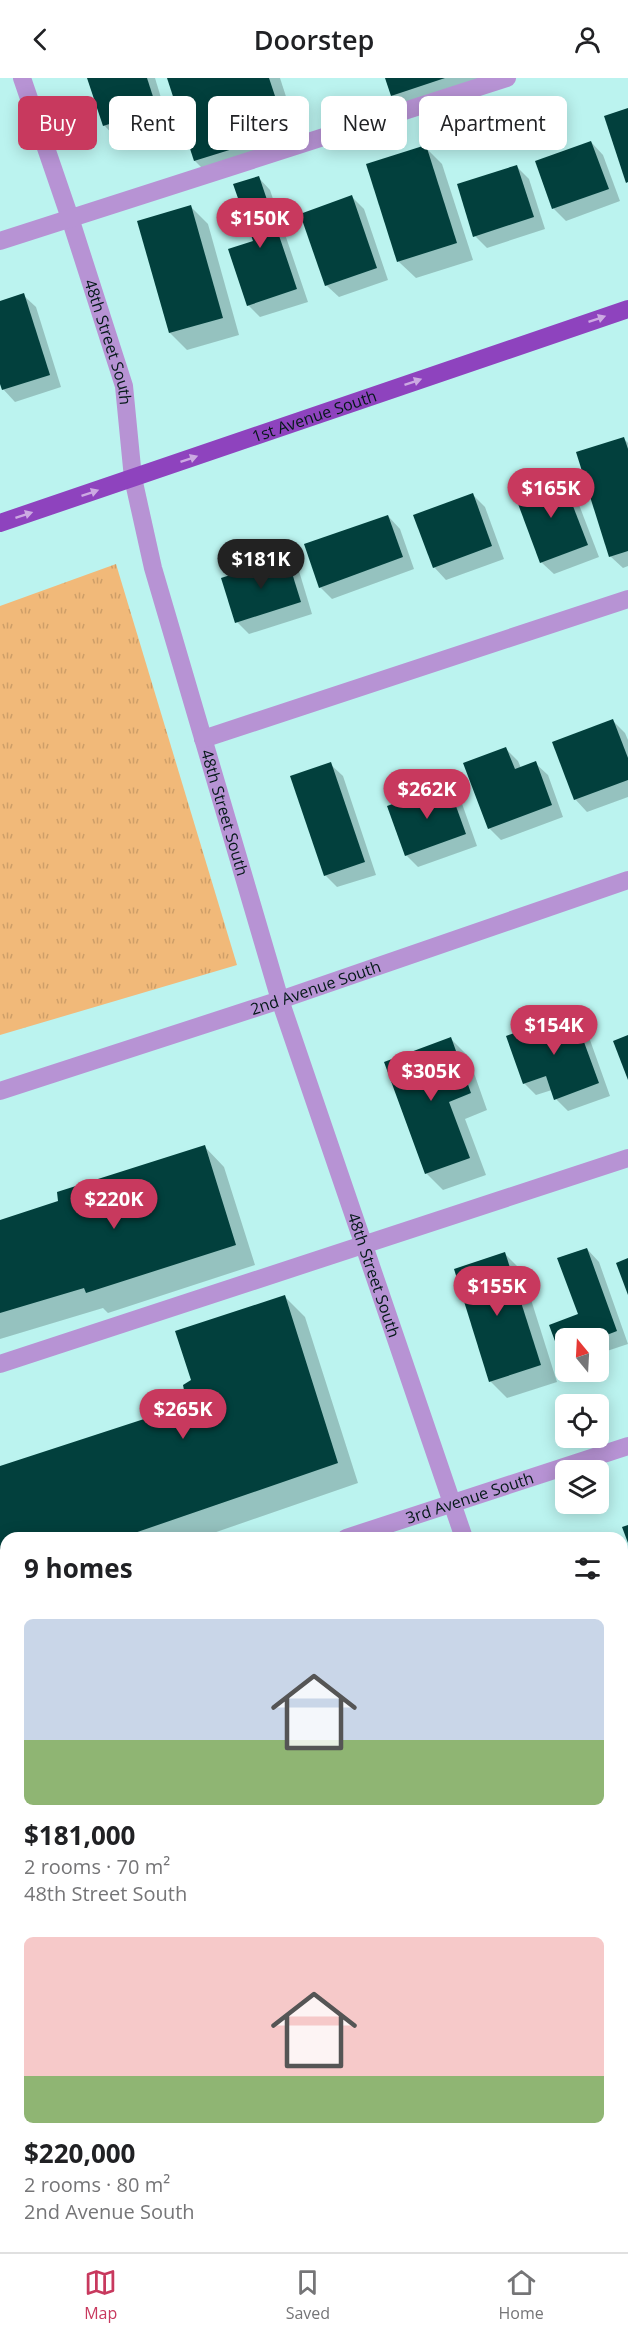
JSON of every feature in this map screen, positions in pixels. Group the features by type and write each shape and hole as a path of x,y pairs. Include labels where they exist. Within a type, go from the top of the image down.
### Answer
{"main road":[{"name":"1st Avenue South","path":"0,523 628,309"}],"street":[{"name":"48th Street South","path":"22,78 124,386 133,478 153,568 280,1000 462,1532"},
{"path":"0,241 507,78"},
{"path":"203,739 628,599"},
{"name":"2nd Avenue South","path":"0,1091 280,1000 628,880"},
{"path":"0,1364 628,1158"},
{"name":"3rd Avenue South","path":"364,1532 628,1446"}],"green space":[{"path":"116,564 237,965 0,1035 0,606"}],"building":[{"path":"87,78 147,78 153,96 109,96 109,124 103,126 97,108 97,96 93,96"},
{"path":"167,78 269,78 275,96 208,96 208,150 229,150 194,161 190,150 196,150 196,96 173,96"},
{"path":"385,78 445,78 391,96"},
{"path":"628,108 628,182 626,183 604,116"},
{"path":"591,141 609,189 552,209 535,161"},
{"path":"419,147 419,150 428,150 457,243 397,262 366,164"},
{"path":"517,165 534,217 473,237 457,184"},
{"path":"259,176 297,289 247,306 228,249 253,241 233,184"},
{"path":"352,195 377,268 325,286 300,214"},
{"path":"191,205 223,318 169,333 137,221"},
{"path":"24,293 50,375 2,390 0,384 0,301"},
{"path":"624,437 628,449 628,551 609,557 576,452"},
{"path":"561,475 588,545 540,563 514,493"},
{"path":"473,493 492,546 433,568 413,515"},
{"path":"388,515 403,557 319,588 304,544"},
{"path":"287,557 301,602 235,623 221,578"},
{"path":"613,719 628,758 628,780 574,800 552,742"},
{"path":"506,747 515,769 536,761 552,805 488,829 463,763"},
{"path":"331,762 365,862 324,876 290,776"},
{"path":"448,784 466,834 405,856 387,806"},
{"path":"573,1012 599,1083 554,1100 546,1076 523,1084 506,1036"},
{"path":"628,1035 628,1080 613,1041"},
{"path":"451,1037 471,1093 449,1102 470,1158 425,1174 384,1062"},
{"path":"205,1145 236,1245 86,1293 84,1288 0,1313 0,1220 58,1201 57,1192"},
{"path":"587,1248 617,1331 609,1334 609,1328 555,1328 555,1341 549,1325 578,1314 557,1258"},
{"path":"505,1252 541,1365 489,1382 454,1269"},
{"path":"628,1258 628,1295 616,1263"},
{"path":"285,1295 338,1463 137,1532 0,1532 0,1466 187,1405 183,1385 191,1380 175,1331"},
{"path":"628,1525 628,1532 624,1532 622,1527"}]}
